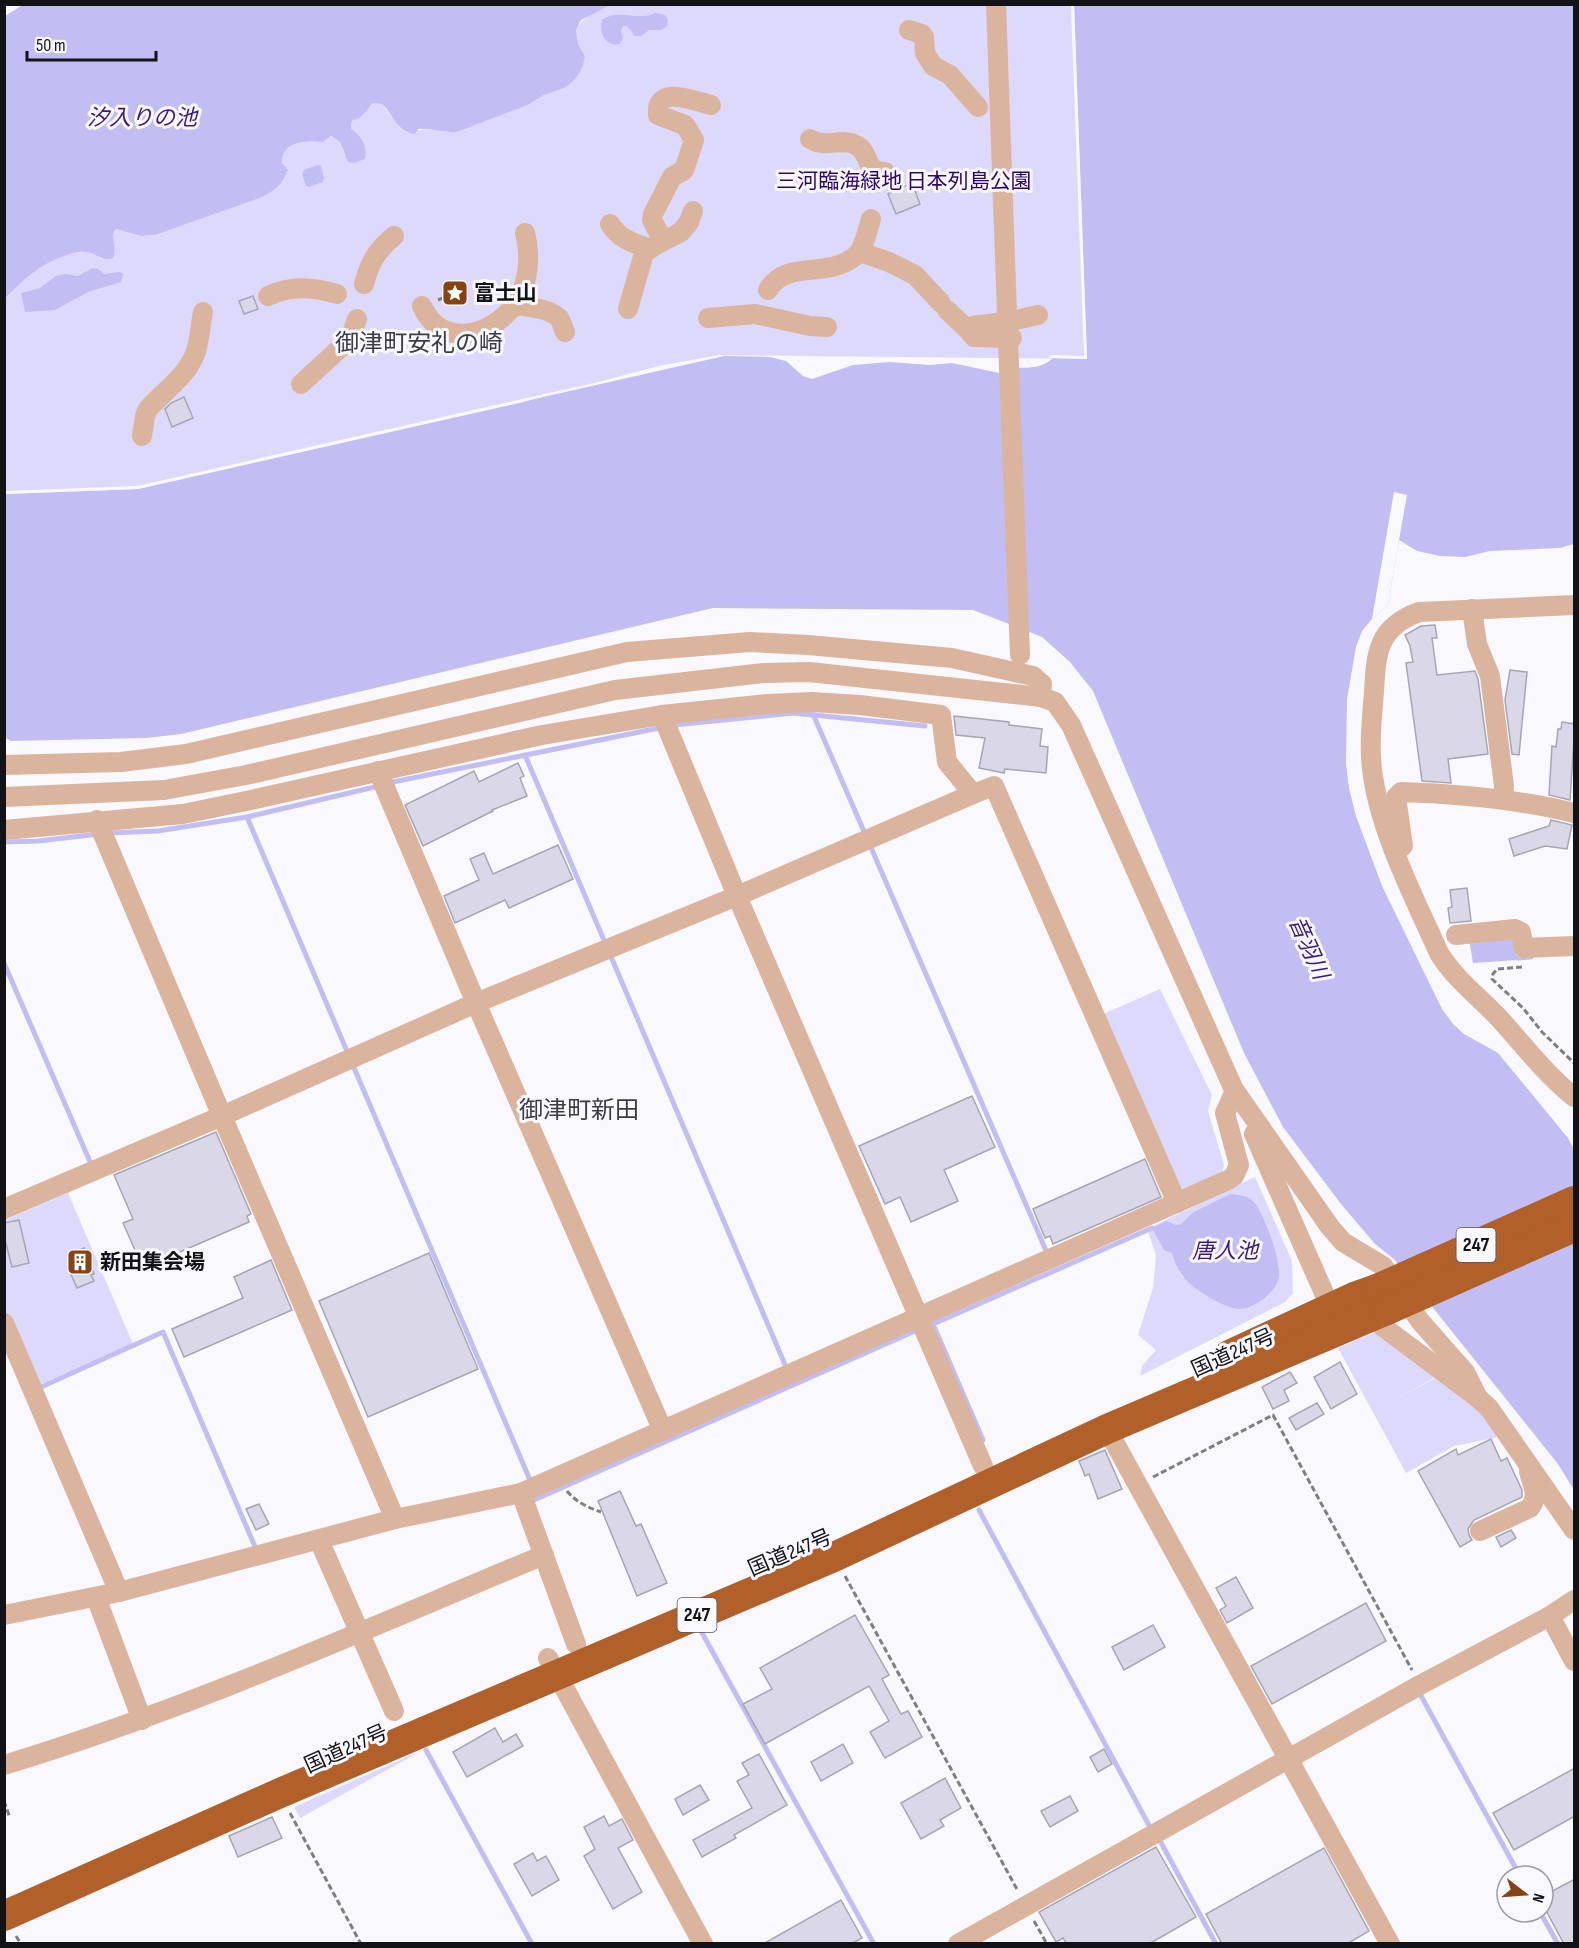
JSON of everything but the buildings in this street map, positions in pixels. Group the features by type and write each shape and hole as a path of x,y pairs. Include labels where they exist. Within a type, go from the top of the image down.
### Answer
{"highway":[{"name":"国道247号","path":"1380,1304 1575,1201"},
{"name":"国道247号","path":"4,1916 280,1793 553,1666 576,1644 812,1544 983,1466 1335,1319 1380,1304 1575,1227"},
{"name":"国道247号","path":"4,1902 553,1666 834,1557 1335,1319"}],"street":[{"path":"996,4 1019,664"},
{"path":"909,30 922,34 925,53 933,66 950,75 978,107"},
{"path":"655,245 653,214 669,180 684,170 694,140 686,125 658,115 660,104 663,99 670,96 711,105"},
{"path":"810,140 824,144 852,143 864,151 874,170 885,172"},
{"path":"628,309 644,254 655,245 681,232 689,222 693,211"},
{"path":"768,290 773,280 785,274 840,266 860,252 871,219"},
{"path":"610,224 621,237 645,247 655,245"},
{"path":"422,306 439,328 446,331 463,334 490,327 514,305 523,286 529,258 529,245 525,233"},
{"path":"364,284 375,254 394,236"},
{"path":"860,252 889,262 915,276 974,337 1012,338"},
{"path":"268,296 301,288 337,294"},
{"path":"514,305 557,316 565,332"},
{"path":"142,436 148,409 184,373 192,361 203,312"},
{"path":"708,318 755,314 777,320 828,325"},
{"path":"965,327 1038,315"},
{"path":"301,384 350,339 357,319"},
{"path":"1575,605 1419,612 1408,616 1394,626 1377,651 1371,734 1371,769 1377,800 1399,865 1439,953 1447,966 1498,1017 1556,1083 1575,1097"},
{"path":"1472,609 1478,644 1490,676 1504,786 1503,800"},
{"path":"4,765 121,762 186,754 615,655 656,649 750,642 1019,664 1042,684 1041,697"},
{"path":"4,797 164,790 246,775 615,690 764,673 820,673 1041,697 1055,702 1071,725 1335,1319"},
{"path":"4,830 183,814 542,735 662,715 767,704 812,702 860,705 941,715 947,762 973,794"},
{"path":"662,715 737,896 983,1466"},
{"path":"378,771 476,1003 663,1431"},
{"path":"4,1209 222,1116 476,1003 737,896 994,786 1177,1203"},
{"path":"1399,865 1404,858 1404,849 1396,797 1401,792 1456,794 1539,804 1575,813"},
{"path":"97,820 395,1519"},
{"path":"1456,935 1515,929 1521,932 1524,948 1575,946"},
{"path":"4,1615 119,1592 395,1519 521,1493 1228,1180 1234,1176 1239,1165 1225,1113 1234,1091"},
{"path":"1234,1091 1330,1227 1343,1242 1383,1266 1420,1321 1465,1372 1478,1398"},
{"path":"1380,1304 1382,1326 1489,1408 1575,1530"},
{"path":"4,1323 119,1592"},
{"path":"1107,1429 1390,1944"},
{"path":"1480,1531 1530,1508 1535,1502 1536,1494 1526,1461"},
{"path":"521,1493 576,1644"},
{"path":"319,1540 394,1711"},
{"path":"4,1765 142,1720 359,1634 543,1555"},
{"path":"96,1597 142,1720"},
{"path":"958,1944 1420,1685 1550,1616 1575,1600"},
{"path":"1550,1616 1575,1661"},
{"path":"553,1666 703,1944"}],"path":[{"path":"1530,967 1497,969 1492,979 1575,1063"},
{"path":"1138,1485 1273,1415 1420,1685"},
{"path":"566,1490 573,1499 601,1512"},
{"path":"834,1557 1047,1944"},
{"path":"280,1793 361,1944"},
{"path":"4,1801 10,1818"}],"green space":[{"name":"三河臨海緑地 日本列島公園","path":"636,4 1074,5 1087,359 719,355 659,366 519,403 138,489 5,494 4,298 40,266 50,260 73,253 87,252 102,259 115,253 112,240 116,229 141,236 155,235 260,198 283,180 288,171 282,163 283,155 293,145 330,136 340,142 345,156 353,120 363,116 372,103 382,104 400,128 408,133 427,129 457,132 528,105 542,96 564,88 585,56 578,44 576,30 582,21 596,10 606,6"},
{"path":"1160,989 1212,1095 1208,1111 1224,1165 1222,1174 1181,1191 1101,1015"},
{"path":"1255,1177 1292,1261 1293,1293 1285,1302 1140,1376 1142,1366 1156,1350 1138,1335 1153,1288 1156,1255 1147,1229","holes":["1240,1195 1249,1198 1256,1205 1267,1225 1279,1267 1183,1278 1175,1264 1173,1252 1176,1225 1181,1224 1192,1213"]},
{"path":"68,1193 133,1344 36,1386 5,1312 5,1220"},
{"path":"1380,1330 1439,1375 1398,1398 1439,1376 1486,1417 1499,1437 1454,1446 1406,1473 1338,1348"},
{"path":"423,1750 300,1818 294,1807"}],"water":[{"name":"汐入りの池","path":"24,4 610,5 581,20 576,30 578,44 585,56 583,65 578,75 564,88 542,96 528,105 457,132 418,129 415,134 409,133 399,127 382,104 372,103 364,114 353,120 351,124 351,129 361,138 365,146 365,159 354,163 348,162 340,142 331,136 323,142 310,141 296,144 286,150 283,156 282,163 288,170 283,180 277,187 260,198 155,235 141,236 116,229 113,236 115,250 113,258 106,259 81,252 58,258 33,272 5,298 5,16"},
{"name":"音羽川","path":"1074,5 1574,5 1574,544 1560,548 1490,551 1465,557 1440,556 1417,551 1399,540 1388,605 1362,631 1356,647 1347,699 1346,764 1356,816 1382,886 1442,1009 1464,1034 1498,1053 1568,1138 1574,1149 1574,1490 1558,1464 1394,1259 1375,1244 1341,1204 1283,1127 1244,1053 1093,691 1070,662 1042,637 973,610 713,608 181,734 146,738 10,741 4,736 4,494 138,489 724,356 770,357 786,361 803,376 812,379 853,365 890,362 930,365 952,363 999,373 1012,368 1039,366 1053,358 1087,359"},
{"path":"655,13 665,15 668,20 667,26 661,30 649,30 641,36 635,36 627,26 623,26 621,31 623,38 620,44 610,43 602,34 602,20 608,17 642,16"},
{"path":"321,166 323,182 306,186 302,174 304,170"},
{"path":"93,268 104,274 120,272 123,274 121,282 88,292 55,310 25,312 21,293 40,288 56,276 65,274 78,276"},
{"path":"1512,935 1518,960 1473,963 1469,939"},
{"name":"唐人池","path":"1230,1194 1247,1197 1257,1206 1271,1236 1279,1270 1277,1283 1269,1294 1245,1309 1235,1308 1212,1299 1190,1284 1181,1274 1172,1253 1164,1250 1152,1228 1166,1221 1176,1225 1181,1224 1192,1213"}],"pier":[{"path":"1071,5 1074,5 1087,359 1048,358 1052,355 1084,356"},
{"path":"598,382 519,403 138,489 5,494 4,491 137,486"},
{"path":"1394,492 1407,495 1388,605 1372,619"}],"waterway":[{"path":"388,783 674,725 793,713 925,726"},
{"path":"813,714 1047,1253"},
{"path":"525,755 786,1367"},
{"path":"108,833 158,831 247,817 379,786"},
{"path":"247,817 530,1480"},
{"path":"4,842 38,841 99,834"},
{"path":"1518,958 1531,957"},
{"path":"4,963 91,1164"},
{"path":"983,1440 933,1324 1152,1228"},
{"path":"534,1500 915,1331"},
{"path":"41,1387 163,1332 256,1549"},
{"path":"979,1510 1151,1829"},
{"path":"701,1631 874,1944"},
{"path":"1420,1694 1513,1864"},
{"path":"426,1750 532,1944"},
{"path":"1159,1839 1216,1944"},
{"path":"1547,1924 1558,1944"}],"place":[{"name":"富士山","path":"455,293"},
{"name":"新田集会場","path":"80,1262"}],"district":[{"name":"御津町安礼の崎","path":"419,343"},
{"name":"御津町新田","path":"579,1110"}]}
